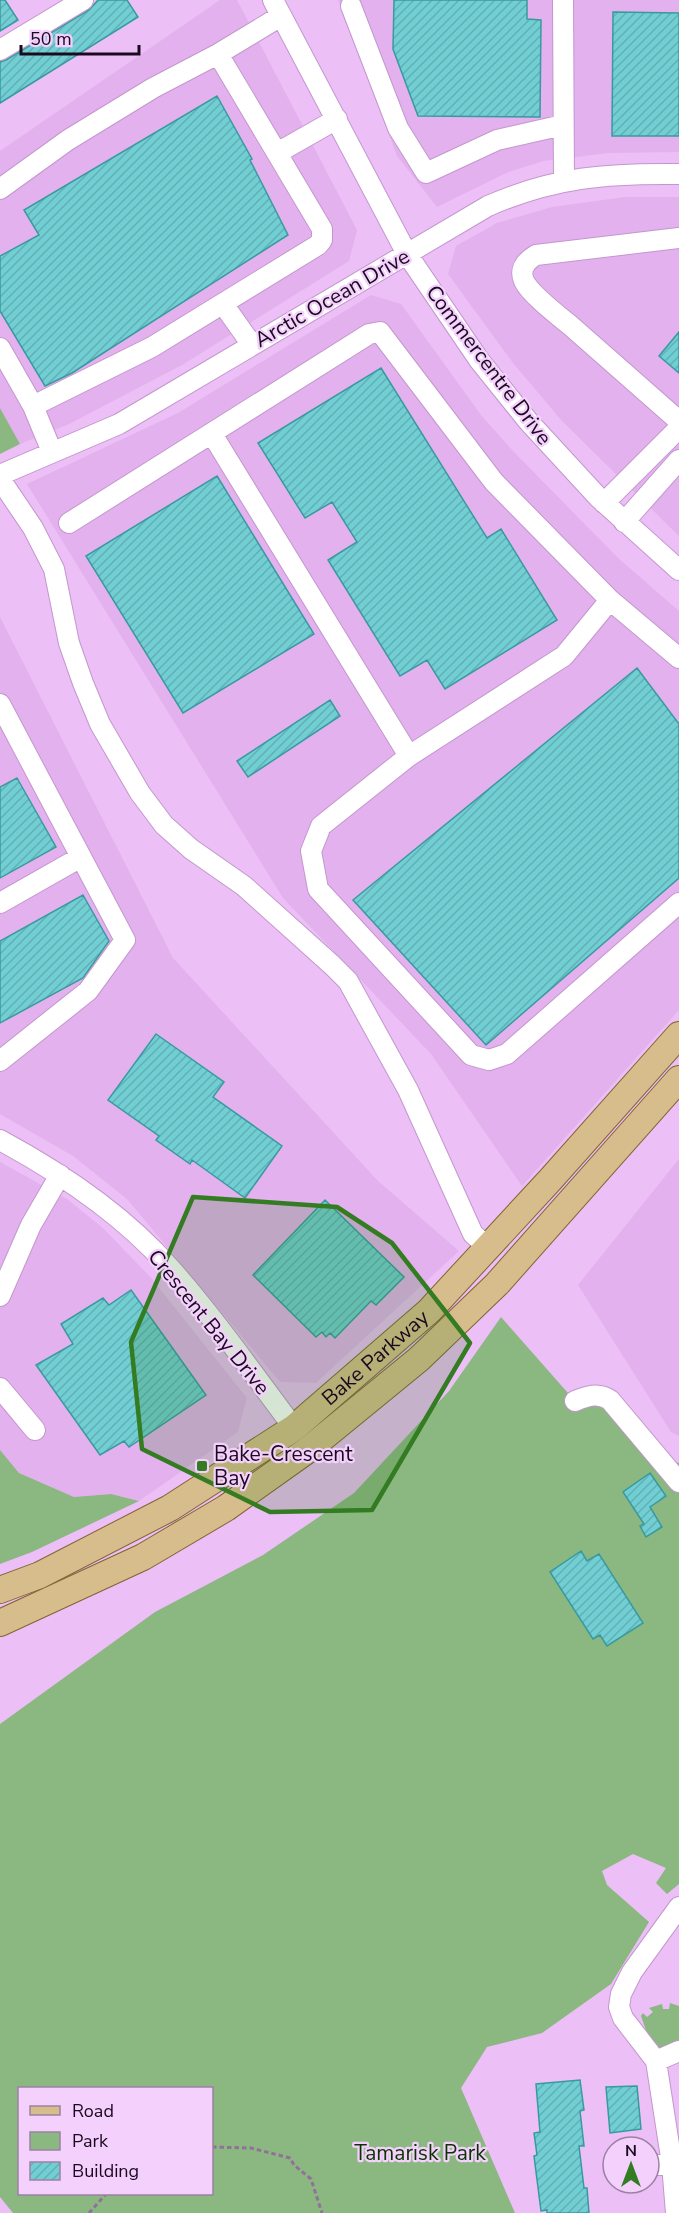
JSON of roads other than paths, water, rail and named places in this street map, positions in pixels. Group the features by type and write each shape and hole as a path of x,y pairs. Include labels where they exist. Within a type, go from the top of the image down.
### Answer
{"main road":[{"name":"Bake Parkway","path":"0,1590 40,1575 170,1508 294,1428 429,1311 679,1035"},
{"name":"Bake Parkway","path":"0,1623 143,1557 226,1508 309,1449 419,1359 497,1284 679,1079"},
{"path":"111,1572 136,1543 208,1503 269,1462 294,1437 294,1428"}],"street":[{"path":"0,50 83,0"},
{"path":"563,0 564,181"},
{"path":"351,6 398,128 426,173 497,140 563,125"},
{"path":"0,189 68,140 153,88 218,54 277,8"},
{"name":"Commercentre Drive","path":"277,8 407,254 479,360 528,421 604,503 679,570"},
{"path":"33,406 152,347 318,245 322,240 322,229 218,54"},
{"path":"277,153 337,119"},
{"name":"Arctic Ocean Drive","path":"0,477 119,424 488,206 520,193 564,181 603,175 679,174"},
{"path":"679,238 536,255 524,265 523,272 523,279 527,285 554,311 679,421"},
{"path":"223,304 252,345"},
{"path":"69,523 369,334 380,332 494,482 610,600 679,658"},
{"path":"0,348 33,406 52,452"},
{"path":"604,503 679,428"},
{"path":"212,434 409,756"},
{"path":"624,522 679,460"},
{"path":"0,477 33,528 54,569 69,643 83,683 100,724 140,793 164,825 184,843 244,886 348,981 408,1090 436,1157 473,1234 488,1247"},
{"path":"610,600 564,656 409,756 321,826 311,851 318,889 471,1056 489,1060 507,1054 679,903"},
{"path":"0,1061 88,990 125,940 2,714"},
{"path":"0,903 81,857"},
{"name":"Crescent Bay Drive","path":"0,1140 60,1175 102,1204 137,1235 170,1268 294,1428"},
{"path":"0,1296 31,1225 60,1175"},
{"path":"0,1388 35,1430"},
{"path":"575,1401 595,1395 604,1396 610,1400 679,1482"},
{"path":"676,2213 676,2163 656,2061 623,2018 619,2007 621,1994 632,1972 679,1907"},
{"path":"656,2061 679,2051"},
{"path":"661,2165 676,2163"}],"place":[{"name":"Bake-Crescent Bay","path":"202,1466"}],"park label":[{"name":"Tamarisk Park","path":"420,2153"}]}
